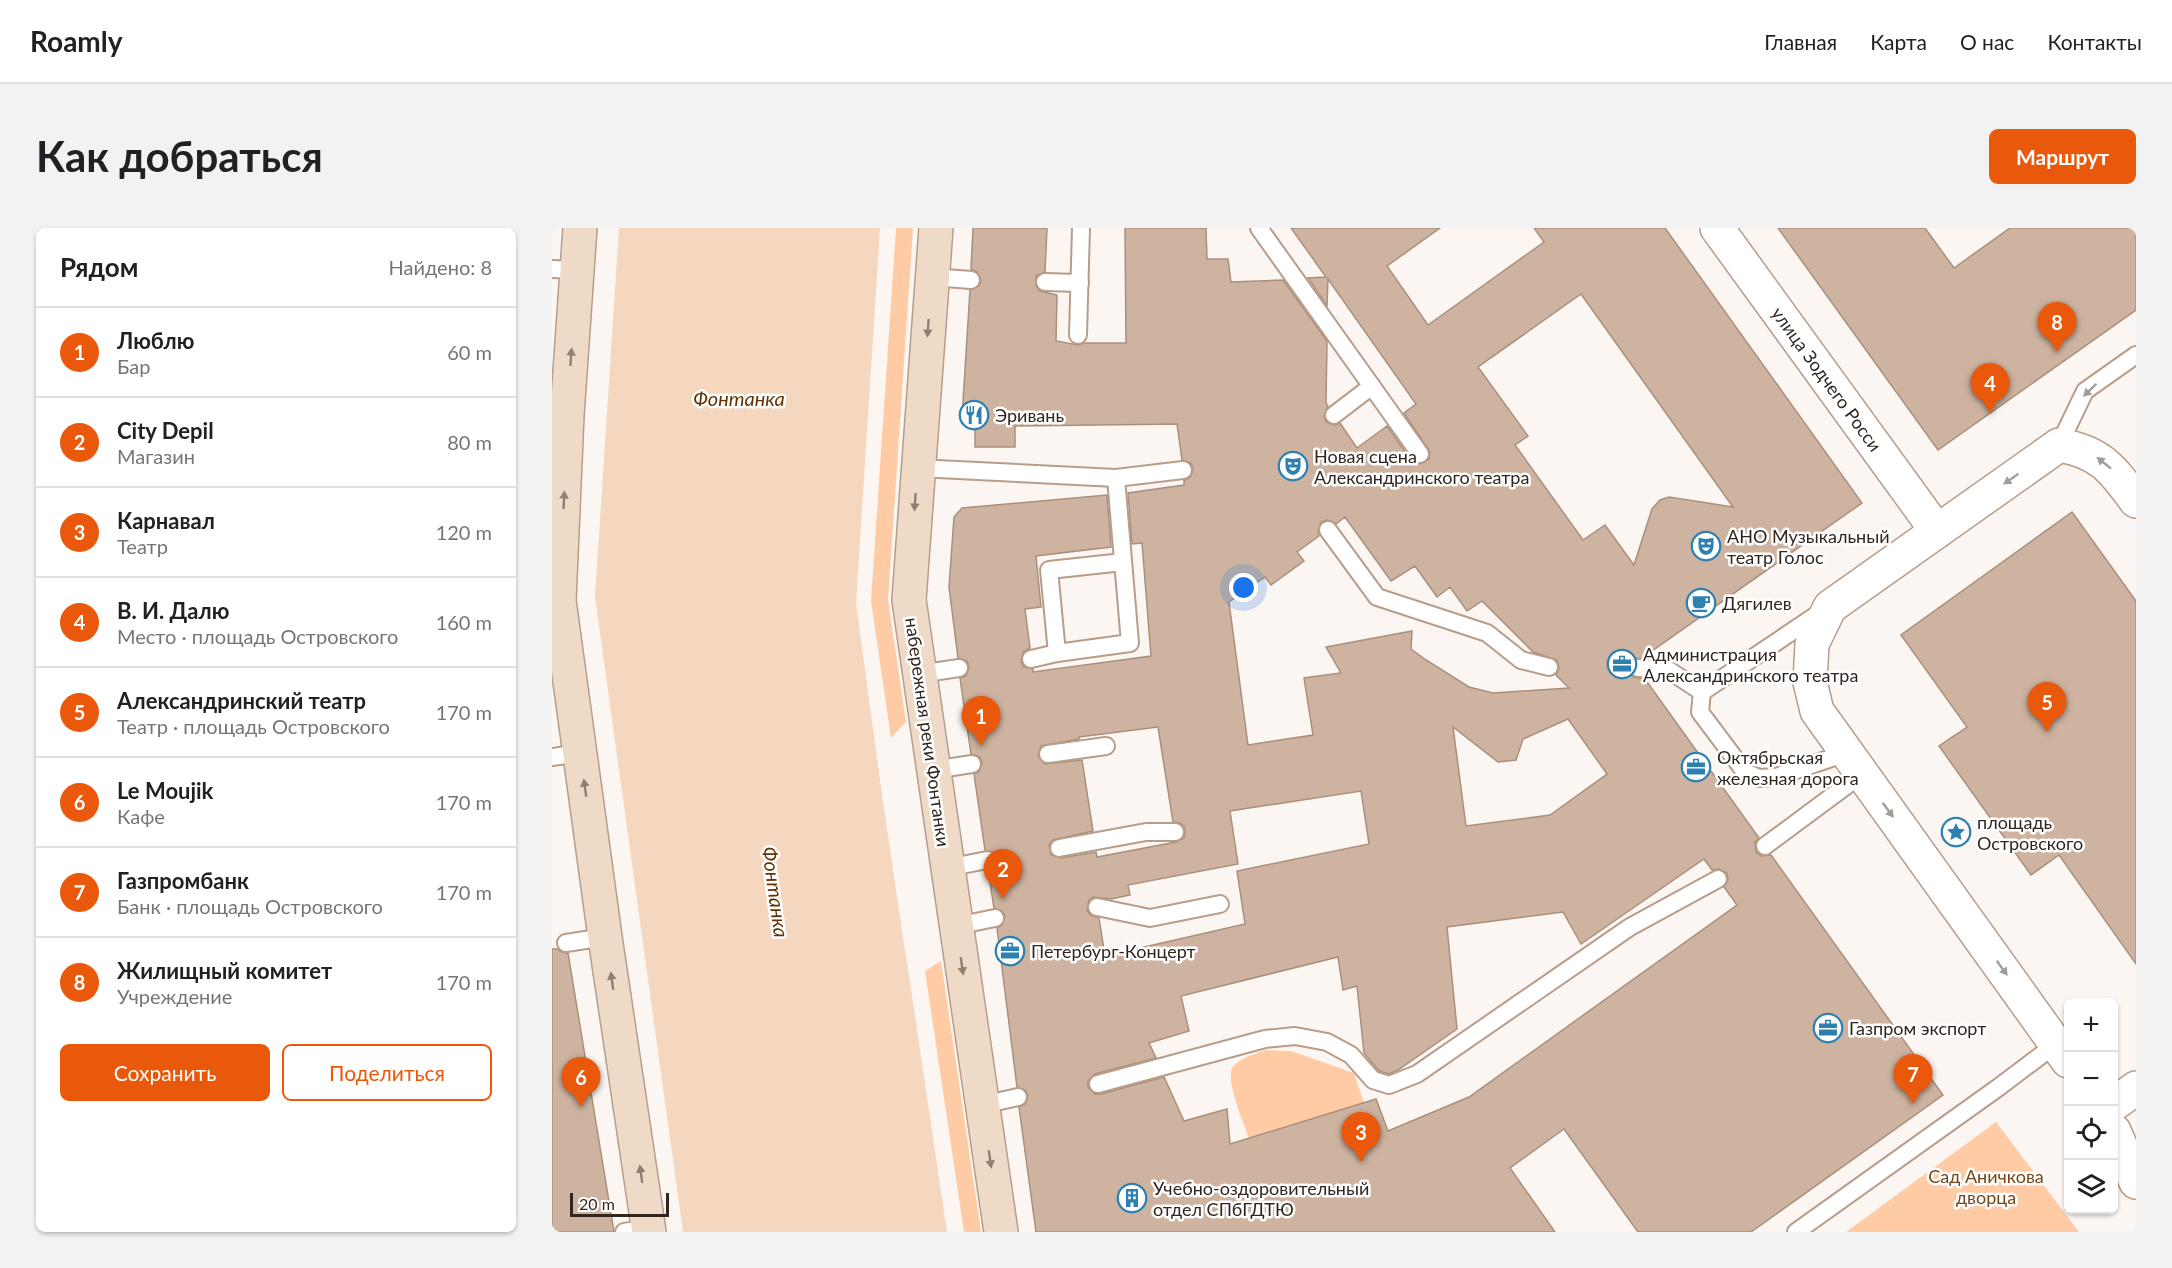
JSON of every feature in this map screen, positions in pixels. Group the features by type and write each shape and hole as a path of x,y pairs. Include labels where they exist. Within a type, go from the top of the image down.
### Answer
{"main road":[{"path":"580,228 564,270 567,415 559,601 566,755 605,937 641,1231"},
{"name":"набережная реки Фонтанки","path":"936,228 909,600 1001,1232"}],"street":[{"name":"улица Зодчего Росси","path":"1717,228 1937,531"},
{"path":"2062,1052 1817,711 1810,682 1812,644 1830,607 2059,445 2081,448 2102,461 2120,478 2136,501"},
{"path":"2118,1101 2136,1089"},
{"path":"2118,1140 2136,1182"}],"lane":[{"path":"1078,335 1081,228"},
{"path":"1258,228 1420,454"},
{"path":"932,277 971,280"},
{"path":"1045,282 1080,283"},
{"path":"2059,445 2085,391 2136,355"},
{"path":"1334,415 1372,386"},
{"path":"917,468 1116,478 1183,470"},
{"path":"1031,659 1130,643 1116,478"},
{"path":"1328,530 1377,597 1487,633 1521,660 1549,668"},
{"path":"1057,653 1049,570 1123,562"},
{"path":"1702,692 1830,607"},
{"path":"919,674 959,668"},
{"path":"1638,668 1667,669 1702,692"},
{"path":"1702,692 1700,712 1745,771 1760,778 1776,777 1854,763"},
{"path":"1048,754 1106,746"},
{"path":"1765,846 1854,763"},
{"path":"933,770 972,764"},
{"path":"1059,848 1146,832 1175,832"},
{"path":"947,868 987,860"},
{"path":"1098,1084 1265,1039 1295,1036 1328,1041 1351,1055 1373,1080 1389,1085 1417,1074 1630,927 1718,879"},
{"path":"1097,907 1150,918 1220,904"},
{"path":"956,926 995,918"},
{"path":"566,943 605,937"},
{"path":"1796,1232 1999,1088 2062,1052"},
{"path":"982,1104 1018,1097"}],"green space":[{"path":"896,228 913,228 888,600 906,722 891,738 871,601"},
{"path":"941,961 981,1232 964,1232 925,971"},
{"path":"1266,1050 1291,1051 1354,1073 1364,1103 1249,1138 1233,1091 1231,1073 1233,1067 1240,1061"},
{"name":"Сад Аничкова дворца","path":"1996,1122 2079,1232 1846,1232"}],"water":[{"name":"Фонтанка","path":"619,228 880,228 856,603 947,1232 683,1232 595,597"}],"pier":[{"path":"882,772 909,957 906,958 879,773"}],"building":[{"path":"973,228 1047,228 1045,272 1036,276 1036,286 1040,291 1057,295 1056,341 1078,345 1126,343 1125,228 1206,228 1207,259 1228,259 1231,282 1283,280 1327,341 1326,403 1328,406 1324,416 1326,422 1335,425 1340,423 1357,448 1387,426 1411,460 1420,464 1429,459 1430,452 1404,413 1416,404 1328,279 1327,306 1308,278 1326,277 1291,228 1440,228 1387,266 1428,325 1544,242 1534,228 1665,228 1862,503 1642,658 1633,659 1629,663 1629,672 1633,677 1645,679 1759,838 1755,842 1756,852 1761,856 1771,855 1943,1095 1751,1232 1638,1232 1564,1129 1510,1168 1555,1232 1036,1232 1019,1107 1025,1104 1028,1095 1025,1090 1017,1087 997,928 1002,925 1005,916 1002,911 994,908 988,870 994,867 997,859 994,853 985,850 974,774 979,772 982,763 980,757 971,754 960,678 966,676 969,667 967,661 958,658 949,587 954,517 962,508 1107,495 1111,547 1036,556 1041,607 1025,609 1030,648 1023,652 1021,662 1024,667 1033,669 1033,672 1151,656 1142,543 1132,544 1128,493 1184,485 1184,480 1190,478 1193,469 1191,463 1182,460 1177,424 1015,426 1015,447 975,447 975,430 962,418 970,290 979,286 981,280 977,272 971,269","holes":["1581,294 1733,507 1669,497 1660,500 1652,509 1634,565 1605,525 1583,540 1515,445 1528,436 1478,367","1345,517 1391,581 1415,566 1437,597 1450,587 1467,611 1482,601 1533,652 1557,660 1559,669 1556,675 1569,688 1493,693 1469,687 1411,649 1412,631 1326,647 1341,673 1304,678 1313,735 1248,745 1229,602 1265,577 1271,585 1304,561 1297,552 1319,536 1321,522 1327,520 1336,524","1568,719 1607,774 1550,815 1466,826 1453,727 1498,762 1516,760 1523,739","1158,727 1173,822 1184,826 1184,838 1176,842 1097,857 1096,852 1061,858 1051,855 1049,845 1053,840 1093,831 1082,760 1045,764 1038,756 1041,746 1079,739 1079,737","1361,791 1369,844 1237,871 1245,924 1105,956 1099,918 1090,915 1087,910 1089,900 1093,897 1111,899 1130,895 1128,885 1238,864 1230,811","1704,859 1712,870 1719,869 1727,873 1728,880 1724,887 1737,905 1469,1097 1388,1131 1376,1099 1230,1144 1227,1109 1184,1121 1164,1077 1101,1094 1095,1094 1088,1087 1088,1081 1095,1074 1156,1058 1149,1043 1189,1031 1181,996 1338,957 1343,990 1357,986 1364,1053 1379,1071 1389,1074 1457,1029 1447,927 1563,912 1581,944"]},
{"path":"1778,228 1925,228 1954,268 2010,228 2136,228 2136,310 1938,450"},
{"path":"2072,512 2136,601 2136,964 2059,855 2031,875 1939,746 1967,727 1901,635"},
{"path":"552,949 568,953 614,1232 552,1232"}],"place":[{"name":"Жилищный комитет","path":"2057,352"},
{"name":"В. И. Далю","path":"1990,413"},
{"name":"Эривань","path":"974,415"},
{"name":"Новая сцена Александринского театра","path":"1293,466"},
{"name":"АНО Музыкальный театр Голос","path":"1706,546"},
{"name":"Дягилев","path":"1701,603"},
{"name":"Администрация Александринского театра","path":"1622,664"},
{"name":"Александринский театр","path":"2047,732"},
{"name":"Люблю","path":"981,746"},
{"name":"Октябрьская железная дорога","path":"1696,767"},
{"name":"площадь Островского","path":"1956,832"},
{"name":"City Depil","path":"1003,899"},
{"name":"Петербург-Концерт","path":"1010,951"},
{"name":"Газпром экспорт","path":"1828,1028"},
{"name":"Газпромбанк","path":"1913,1104"},
{"name":"Le Moujik","path":"581,1107"},
{"name":"Карнавал","path":"1361,1162"},
{"name":"Учебно-оздоровительный отдел СПбГДТЮ","path":"1132,1198"}]}
